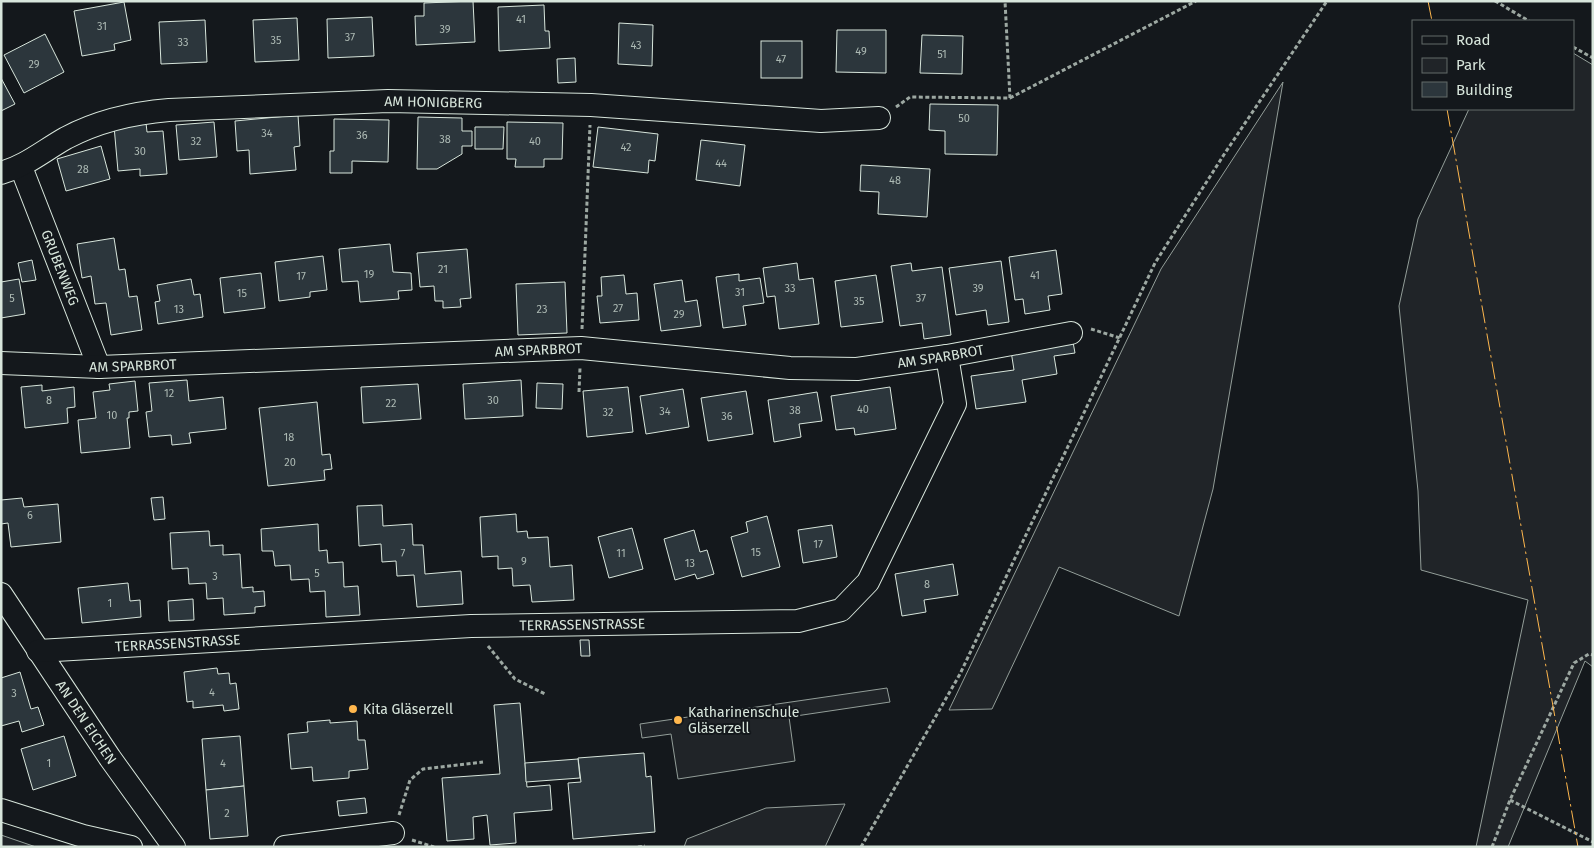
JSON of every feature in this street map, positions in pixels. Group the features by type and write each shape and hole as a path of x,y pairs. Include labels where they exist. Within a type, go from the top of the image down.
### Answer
{"street":[{"name":"AM HONIGBERG","path":"11,170 87,128 134,113 388,101 591,105 821,121 878,118"},
{"name":"GRUBENWEG","path":"11,170 99,366"},
{"name":"AM SPARBROT","path":"1,363 99,366 581,348 790,368 857,369 947,356 1071,333"},
{"name":"TERRASSENSTRASSE","path":"38,650 471,626 798,621 841,610 868,582 955,404 947,356"},
{"name":"AN DEN EICHEN","path":"1,594 110,758 174,847"},
{"path":"1,810 83,836 131,847"},
{"path":"285,847 393,833"}],"path":[{"path":"1005,1 1010,98"},
{"path":"878,118 910,97 1010,98 1196,1"},
{"path":"861,847 960,674 1155,263 1225,153 1327,1"},
{"path":"1495,1 1527,20"},
{"path":"1574,48 1593,58"},
{"path":"581,348 591,105"},
{"path":"1071,333 1094,329 1120,338"},
{"path":"471,626 515,679 545,694"},
{"path":"1492,847 1510,800 1574,663 1589,654 1593,655"},
{"path":"393,833 410,780 423,769 483,762"},
{"path":"1510,800 1593,842"},
{"path":"638,847 645,846"}],"green space":[{"path":"1574,54 1593,65 1593,667 1585,661 1508,847 1476,847 1528,600 1421,570 1418,491 1399,306 1418,219 1469,110 1574,110"},
{"path":"1283,82 1213,489 1179,616 1059,567 992,709 949,710 1161,269"},
{"path":"887,688 890,702 789,717 795,761 678,779 671,734 642,738 640,724"},
{"path":"845,804 825,847 684,847 687,839 766,808"},
{"path":"1,835 36,847 1,847"}],"building":[{"path":"473,1 475,42 416,45 415,16 424,16 424,3"},
{"path":"124,2 131,40 114,44 115,50 82,56 74,11"},
{"path":"544,5 545,31 549,31 550,48 499,51 498,7"},
{"path":"372,17 374,56 328,58 327,19"},
{"path":"297,18 299,60 255,62 253,20"},
{"path":"205,20 207,62 161,64 159,22"},
{"path":"619,23 653,25 652,66 618,64"},
{"path":"837,30 886,30 886,73 836,72"},
{"path":"45,34 64,72 24,93 4,55"},
{"path":"922,35 963,36 962,74 920,73"},
{"path":"761,41 802,41 802,78 761,78"},
{"path":"575,58 576,82 558,83 557,59"},
{"path":"1,78 15,104 1,111"},
{"path":"930,104 998,105 997,155 945,154 945,131 929,130"},
{"path":"298,115 300,146 294,147 296,170 250,174 249,150 237,151 235,121"},
{"path":"418,117 462,118 462,131 472,131 472,146 462,146 462,154 437,169 417,169"},
{"path":"334,119 389,120 388,162 352,161 352,173 330,173 330,151 334,151"},
{"path":"214,122 217,157 179,160 176,125"},
{"path":"507,122 563,123 562,159 544,159 544,167 515,167 516,159 507,159"},
{"path":"146,123 147,132 163,131 167,174 140,176 140,169 118,171 114,126"},
{"path":"475,127 504,127 503,149 475,149"},
{"path":"598,127 658,134 655,161 649,160 648,173 593,167"},
{"path":"701,140 745,145 740,186 696,180"},
{"path":"101,146 110,179 66,191 57,159"},
{"path":"861,165 930,169 927,217 878,214 879,192 860,191"},
{"path":"114,238 119,270 125,269 129,297 137,296 142,330 111,335 106,303 95,304 91,276 82,278 77,244"},
{"path":"390,244 393,272 411,273 412,290 398,291 399,299 360,302 358,281 342,282 339,249"},
{"path":"467,249 471,298 460,299 461,307 443,308 443,301 435,301 434,286 420,287 417,253"},
{"path":"1056,250 1062,294 1048,296 1050,310 1025,314 1023,299 1015,300 1009,257"},
{"path":"323,256 327,290 310,292 310,297 279,301 275,262"},
{"path":"32,260 36,280 22,282 18,263"},
{"path":"1001,261 1009,322 988,325 986,310 956,315 949,268"},
{"path":"797,263 799,280 813,278 819,324 779,329 775,296 767,297 763,268"},
{"path":"911,263 912,271 942,267 951,335 924,339 922,323 900,326 891,266"},
{"path":"261,273 265,308 224,313 220,278"},
{"path":"739,274 739,281 760,278 764,303 743,306 746,325 723,328 716,277"},
{"path":"624,275 626,294 637,293 639,320 600,323 597,296 602,296 601,277"},
{"path":"876,275 883,322 841,327 835,281"},
{"path":"19,279 25,314 1,318 1,282"},
{"path":"191,279 194,295 200,294 203,317 158,324 155,302 160,301 157,285"},
{"path":"682,280 685,302 697,300 701,326 661,331 654,284"},
{"path":"565,282 567,333 518,335 516,284"},
{"path":"1073,342 1075,353 1054,356 1057,374 1022,380 1026,402 976,409 971,376 1014,370 1011,351"},
{"path":"187,380 189,401 223,397 226,429 189,433 191,443 172,445 171,435 149,437 146,412 152,411 149,383"},
{"path":"521,380 523,416 465,419 463,384"},
{"path":"135,381 138,411 129,412 129,418 127,418 130,448 81,453 78,420 96,418 93,392 110,390 109,384"},
{"path":"537,383 563,384 562,409 536,408"},
{"path":"418,384 421,419 363,423 361,387"},
{"path":"42,385 42,391 74,387 75,407 67,408 68,423 25,428 21,387"},
{"path":"628,387 633,432 587,437 583,391"},
{"path":"890,387 896,429 855,435 854,428 836,430 831,396"},
{"path":"683,389 689,427 646,434 640,396"},
{"path":"746,391 753,434 708,441 701,398"},
{"path":"817,392 822,421 799,424 801,437 774,442 768,400"},
{"path":"317,402 322,455 330,454 332,469 324,470 325,480 268,486 259,408"},
{"path":"163,497 165,519 154,520 151,498"},
{"path":"22,498 24,507 58,504 61,542 11,547 8,523 1,524 1,500"},
{"path":"382,505 383,526 412,524 413,545 423,545 425,574 461,571 463,604 417,607 414,575 397,576 396,561 382,562 381,544 359,546 357,506"},
{"path":"516,514 517,532 527,531 528,538 548,537 550,567 572,565 574,600 532,602 530,585 513,586 512,568 498,569 498,556 482,557 480,517"},
{"path":"767,516 780,567 742,577 731,537 748,532 746,522"},
{"path":"318,524 319,551 327,550 328,563 343,562 344,587 358,586 360,615 326,617 325,591 310,592 309,579 291,580 290,565 275,566 273,551 262,551 261,529"},
{"path":"832,525 837,557 803,563 798,530"},
{"path":"632,528 643,569 609,578 598,537"},
{"path":"694,530 700,552 707,550 714,574 697,579 695,574 675,580 664,539"},
{"path":"209,531 210,546 223,545 223,555 240,554 242,588 253,587 253,592 264,591 265,606 255,607 255,613 224,615 223,598 207,599 206,583 189,584 188,568 172,569 170,533"},
{"path":"953,564 958,595 924,600 926,612 902,616 895,574"},
{"path":"128,583 130,601 140,600 141,617 82,623 78,588"},
{"path":"193,599 194,620 169,621 168,601"},
{"path":"580,640 589,640 590,656 581,656"},
{"path":"217,668 218,674 229,673 230,684 236,683 239,709 224,711 223,705 193,708 193,701 187,702 184,672"},
{"path":"20,672 31,709 38,707 44,725 22,732 19,721 1,726 1,678"},
{"path":"520,703 527,787 550,785 552,810 514,813 516,843 490,845 487,815 473,817 474,839 447,841 442,778 500,774 494,705"},
{"path":"330,720 330,723 357,721 358,740 365,740 368,769 349,771 349,778 313,781 312,767 291,769 288,734 308,732 307,722"},
{"path":"64,736 76,776 33,790 21,749"},
{"path":"240,736 244,786 206,790 202,739"},
{"path":"644,753 646,777 651,776 655,832 573,839 568,783 581,782 578,758"},
{"path":"578,759 580,778 526,782 525,763"},
{"path":"244,786 248,836 210,839 206,790"},
{"path":"365,798 367,813 339,816 337,801"}],"power":[{"path":"1428,1 1432,20"},
{"path":"1447,110 1578,847"}],"place":[{"name":"Kita Gläserzell","path":"353,709"},
{"name":"Katharinenschule Gläserzell","path":"678,720"}]}
